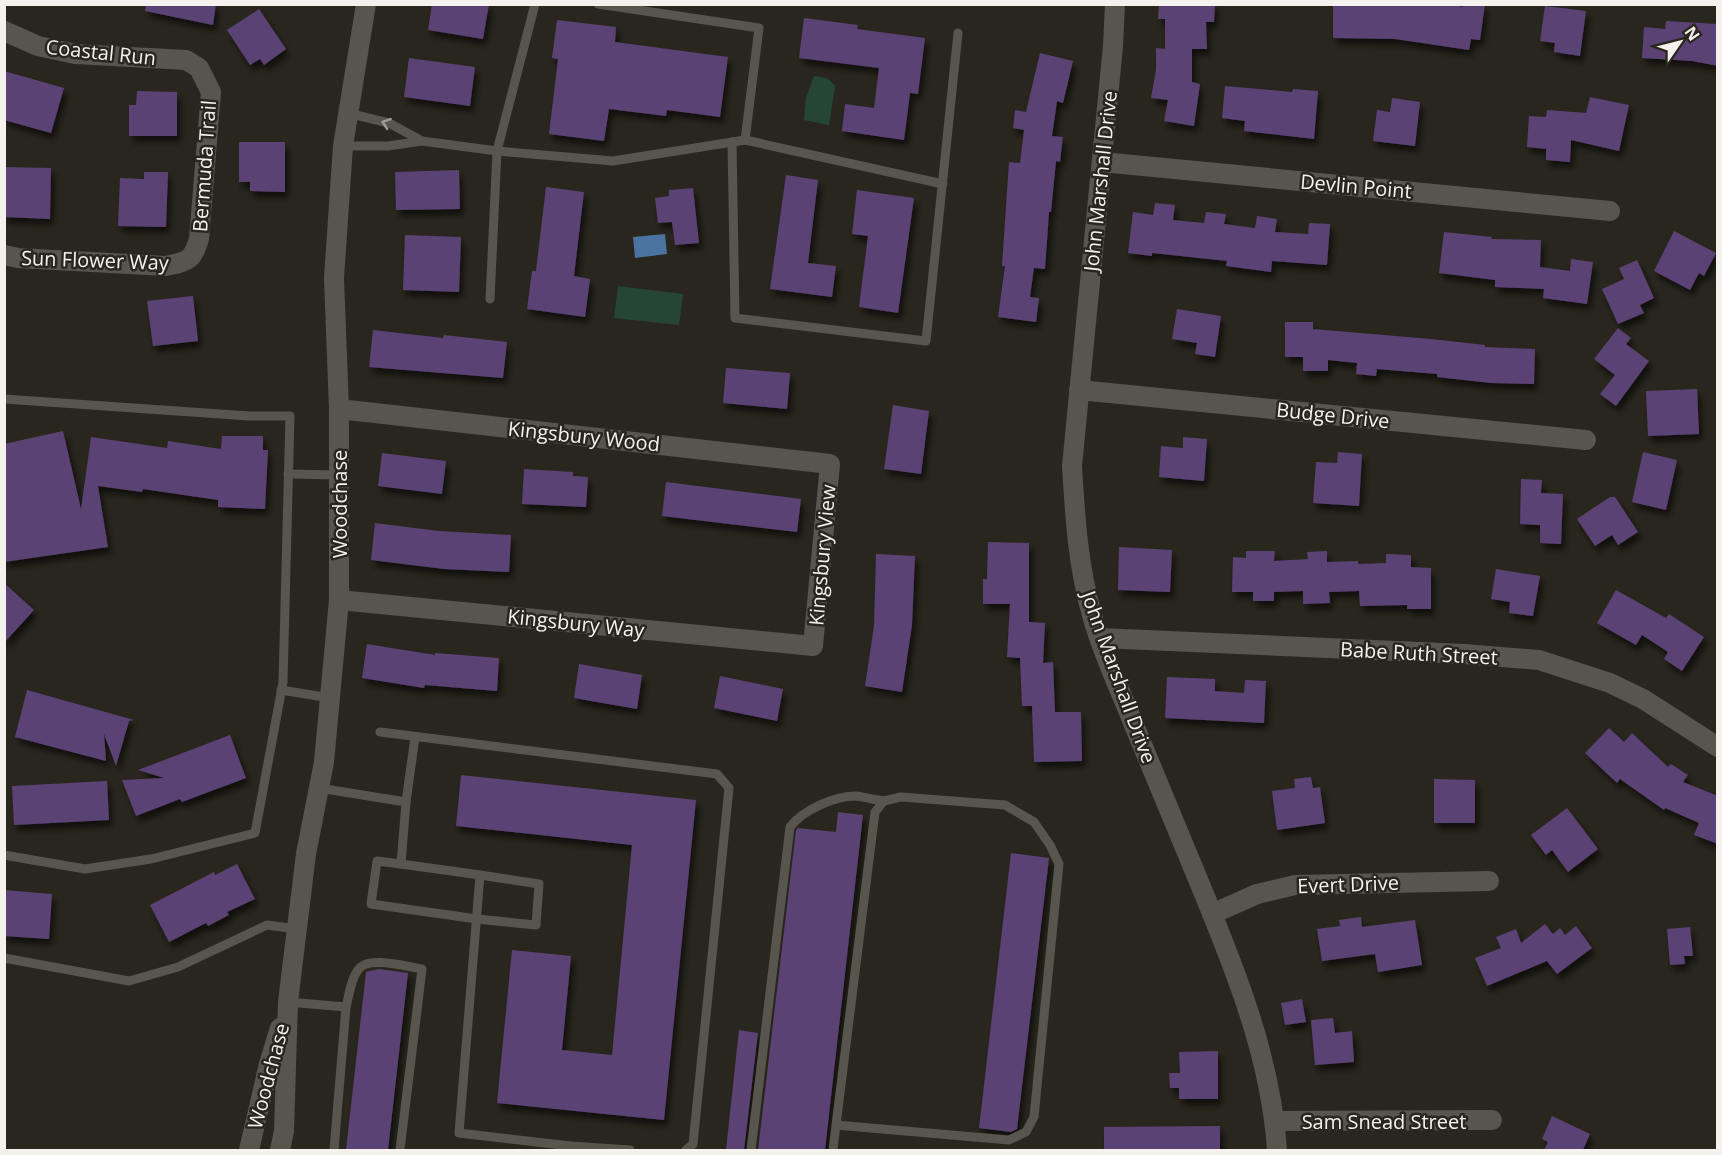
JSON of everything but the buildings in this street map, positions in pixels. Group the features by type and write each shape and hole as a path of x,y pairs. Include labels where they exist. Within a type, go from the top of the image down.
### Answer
{"street":[{"name":"Woodchase","path":"280,1150 284,1131 288,1002 306,854 324,762 339,600 339,409 334,278 343,146 366,4"},
{"name":"John Marshall Drive","path":"1115,4 1113,46 1072,466 1080,567 1100,638 1212,914 1257,1034 1275,1121 1278,1150"},
{"name":"Coastal Run","path":"4,31 38,46 75,54 186,60 200,68"},
{"name":"Bermuda Trail","path":"186,262 194,256 199,239 211,92 200,68"},
{"name":"Devlin Point","path":"1102,162 1610,211"},
{"name":"Sun Flower Way","path":"4,255 18,258 166,266 186,262"},
{"name":"Budge Drive","path":"1079,390 1586,440"},
{"name":"Kingsbury Wood","path":"339,409 830,464"},
{"name":"Kingsbury View","path":"813,646 830,464"},
{"name":"Kingsbury Way","path":"339,600 813,646"},
{"name":"Babe Ruth Street","path":"1100,638 1453,653 1539,660 1610,683 1643,699 1718,747"},
{"name":"Evert Drive","path":"1212,914 1257,894 1295,885 1489,880"},
{"name":"Woodchase","path":"249,1150 269,1064 288,1002"},
{"name":"Sam Snead Street","path":"1275,1121 1492,1120"}],"lane":[{"path":"490,299 497,152 535,4"},
{"path":"598,4 759,28 745,140"},
{"path":"732,142 735,318 926,341 958,33"},
{"path":"347,113 389,123 422,141"},
{"path":"343,146 388,146 422,141 497,152 613,161 745,140 943,184"},
{"path":"4,399 249,416 290,416 281,690 255,833 151,859 86,869 4,855"},
{"path":"288,474 339,475"},
{"path":"281,690 330,698"},
{"path":"380,732 717,774 729,788 693,1144 686,1150"},
{"path":"401,864 406,802 415,737"},
{"path":"319,788 406,802"},
{"path":"751,1150 790,827 797,818 807,811 855,796 884,801 901,797 1005,805 1034,822 1050,844 1059,864 1034,1117 1026,1132 1009,1140 836,1125"},
{"path":"833,1150 875,812 884,801"},
{"path":"377,861 401,864 539,884 536,925 371,904 377,861"},
{"path":"480,875 459,1132 570,1148 630,1150"},
{"path":"4,958 129,981 178,967 267,925 297,929"},
{"path":"334,1150 346,1007 356,971 370,961 422,969 400,1150"},
{"path":"288,1002 346,1007"}],"green space":[{"path":"814,76 827,78 835,86 829,125 804,120 806,98"},
{"path":"618,286 683,294 679,325 614,318"}],"water":[{"path":"665,234 667,254 635,258 633,237"}]}
